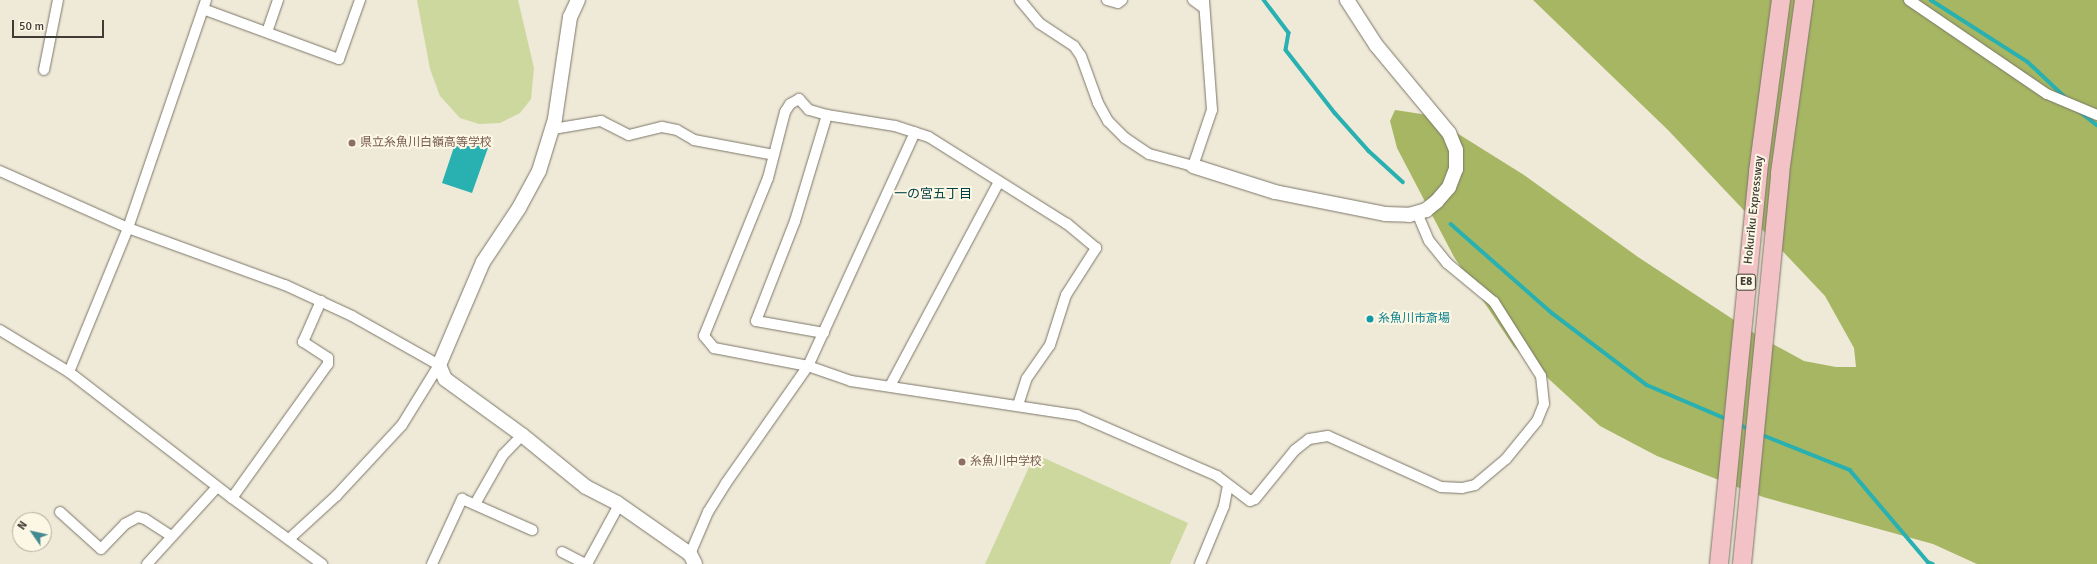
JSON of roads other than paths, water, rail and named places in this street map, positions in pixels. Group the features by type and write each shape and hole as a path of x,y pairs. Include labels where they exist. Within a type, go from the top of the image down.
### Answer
{"highway":[{"name":"Hokuriku Expressway","path":"1719,564 1757,179 1782,0"},
{"name":"Hokuriku Expressway","path":"1742,564 1778,195 1804,0"}],"street":[{"path":"44,70 58,0"},
{"path":"267,32 278,0"},
{"path":"69,372 128,228 205,5 267,32 339,59 360,0"},
{"path":"289,538 336,496 402,425 439,365 483,262 530,190 553,129 570,17 578,0"},
{"path":"1020,0 1039,23 1074,46 1081,56 1098,103 1108,121 1125,138 1149,154 1193,166 1275,192 1385,214 1410,215 1418,213 1437,201 1449,186 1456,169 1456,150 1449,133 1376,45 1347,0"},
{"path":"1107,0 1118,3 1122,0"},
{"path":"1193,0 1204,4 1212,110 1193,166"},
{"path":"1909,0 2047,94 2097,115"},
{"path":"1018,405 1027,378 1050,345 1066,295 1096,248 1067,224 929,137 915,132 827,115 809,110 799,99 790,104 785,112 768,178 704,336 714,348 808,366 851,381 1077,414 1217,476 1245,499 1255,499 1295,450 1309,439 1328,436 1441,487 1462,488 1475,485 1506,459 1537,421 1544,404 1541,376 1494,302 1447,263 1428,241 1418,213"},
{"path":"824,333 756,321 795,221 827,115"},
{"path":"553,129 601,121 629,135 662,127 677,130 694,140 774,155"},
{"path":"0,171 128,228 256,273 352,316 439,365 445,379 522,435 586,487 619,505 692,559 708,512 722,489 808,366 915,132"},
{"path":"890,386 999,182"},
{"path":"232,498 328,364 328,358 303,342 321,301"},
{"path":"0,330 69,372 217,487 289,538 322,564"},
{"path":"475,504 503,455 522,435"},
{"path":"1200,564 1224,506 1228,486"},
{"path":"147,564 217,487"},
{"path":"432,564 462,499 532,530"},
{"path":"562,552 584,563 588,562 619,505"},
{"path":"60,512 101,549 125,524 138,517 145,519 171,536"}],"water":[{"path":"458,135 489,145 472,193 442,183"}],"waterway":[{"path":"1264,0 1289,33 1286,50 1335,113 1369,151 1403,182"},
{"path":"1931,0 2028,62 2065,97"},
{"path":"2079,111 2097,125"},
{"path":"1451,224 1552,313 1647,385 1729,420"},
{"path":"1738,424 1751,430"},
{"path":"1760,434 1850,470 1928,562 1933,564"}],"place":[{"name":"県立糸魚川白嶺高等学校","path":"352,143"},
{"name":"糸魚川市斎場","path":"1370,319"},
{"name":"糸魚川中学校","path":"962,462"}],"district":[{"name":"一の宮五丁目","path":"933,194"}]}
